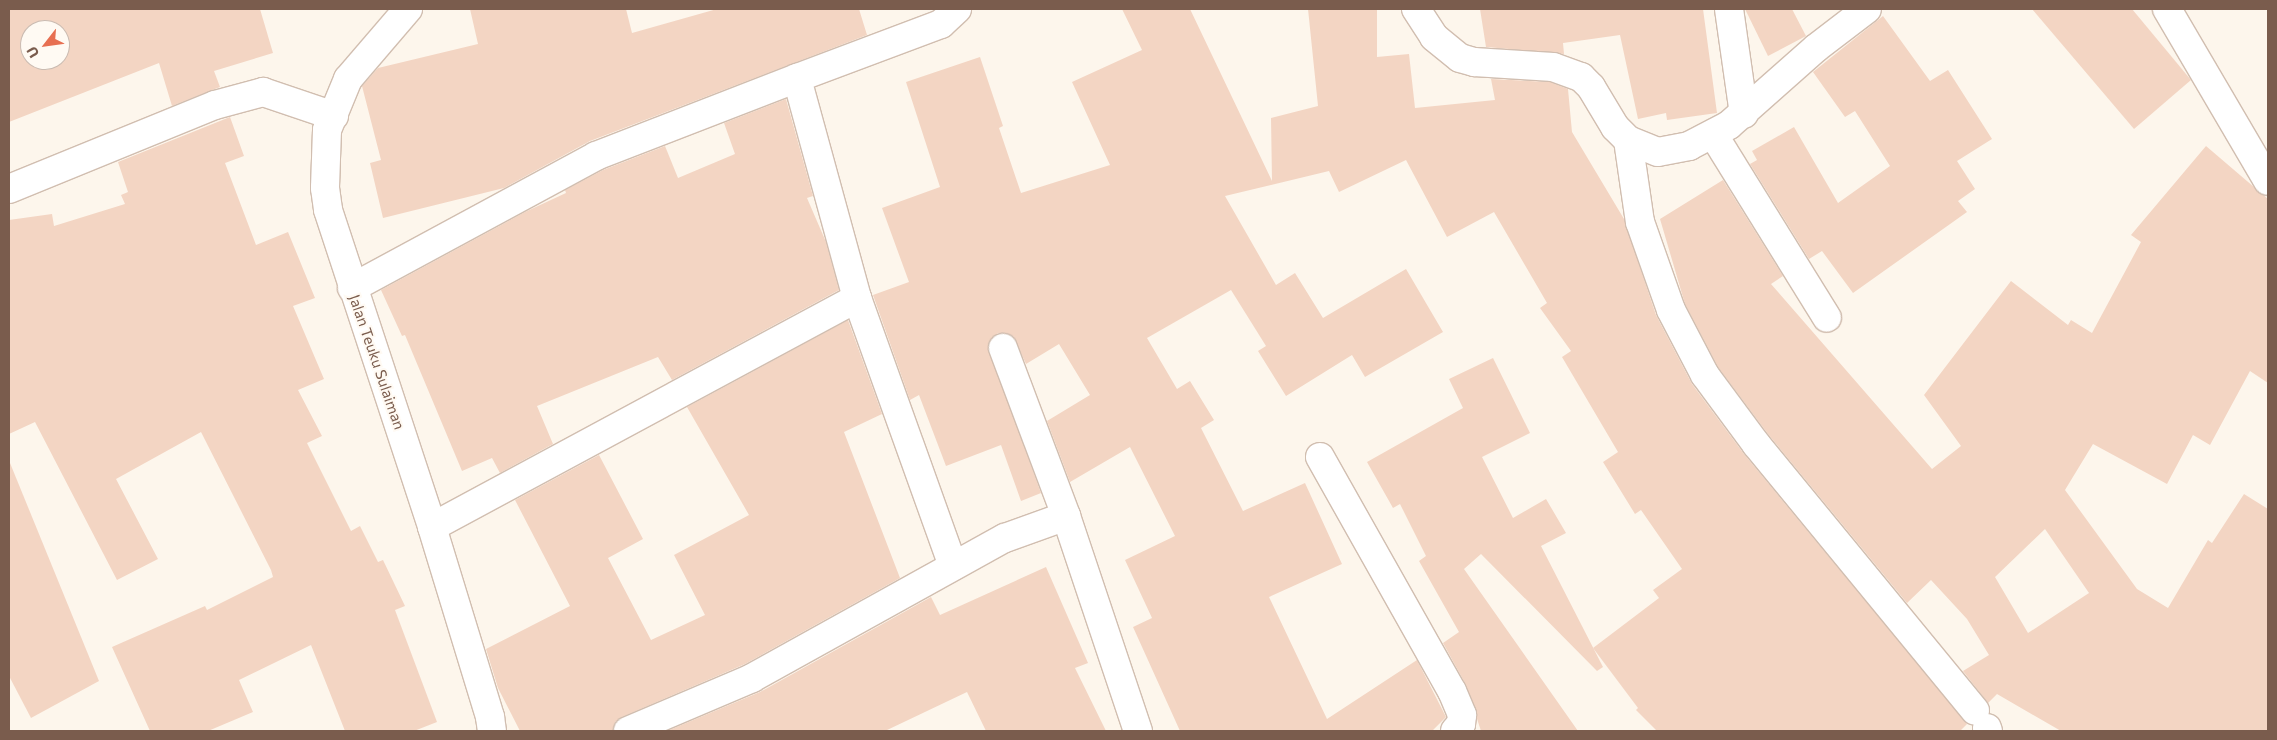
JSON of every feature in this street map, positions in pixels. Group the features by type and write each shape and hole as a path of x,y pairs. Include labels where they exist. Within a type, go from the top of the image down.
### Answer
{"street":[{"name":"Jalan Teuku Sulaiman","path":"408,9 348,79 327,130 324,157 325,188 328,210 352,288 432,526 490,717 492,731"},
{"path":"352,288 596,156 941,24 957,9"},
{"path":"1416,9 1434,37 1460,58 1553,67 1581,76 1591,87 1615,127 1628,140 1658,152 1689,146 1713,134 1744,114 1816,48 1867,9"},
{"path":"1729,9 1744,114"},
{"path":"2167,9 2268,181"},
{"path":"797,78 857,298 953,566"},
{"path":"9,190 215,104 263,92 334,116"},
{"path":"1713,134 1828,318"},
{"path":"1628,140 1640,222 1671,310 1705,375 1756,444 1983,723"},
{"path":"432,526 857,298"},
{"path":"1003,348 1066,516 1138,731"},
{"path":"1320,457 1452,691 1462,715 1461,724 1455,731"},
{"path":"628,731 752,678 1005,538 1066,516"}],"building":[{"path":"9,9 260,9 273,53 214,71 220,87 172,106 159,63 9,122"},
{"path":"470,9 626,9 632,33 717,9 859,9 867,35 590,141 504,188 383,218 370,163 381,160 362,86 378,68 478,44"},
{"path":"1122,9 1190,9 1272,181 1271,118 1318,106 1308,9 1377,9 1377,57 1409,54 1415,108 1495,100 1491,79 1550,82 1568,89 1572,132 1624,219 1656,315 1692,384 1744,454 1967,724 1960,731 1657,731 1636,710 1638,708 1593,648 1659,598 1653,590 1682,569 1641,510 1635,514 1603,462 1618,452 1562,357 1571,351 1540,308 1547,303 1494,212 1447,237 1406,160 1339,192 1329,171 1225,196 1276,285 1295,273 1323,318 1406,269 1443,332 1365,377 1352,355 1286,396 1258,351 1266,346 1231,290 1147,338 1177,389 1190,381 1214,420 1201,428 1243,511 1305,483 1342,564 1269,597 1327,719 1417,660 1446,717 1432,731 1180,731 1133,627 1152,618 1125,560 1175,536 1130,447 1070,482 1047,421 1090,395 1059,344 1026,364 1013,336 998,333 988,345 1041,493 1021,501 1001,445 946,466 919,395 910,400 873,295 909,282 882,208 940,187 906,82 980,57 1003,126 999,128 1021,193 1110,165 1072,82 1142,50"},
{"path":"1480,9 1703,9 1717,113 1667,120 1666,113 1638,119 1620,35 1563,43 1564,54 1486,47"},
{"path":"1745,9 1792,9 1806,36 1768,56"},
{"path":"2032,9 2132,9 2191,80 2134,129"},
{"path":"1883,16 1930,81 1948,70 1992,139 1957,161 1975,189 1958,201 1967,212 1853,293 1822,251 1809,259 1750,164 1757,160 1752,151 1794,127 1838,203 1890,166 1855,111 1845,117 1813,72"},
{"path":"786,99 813,196 807,198 826,242 839,290 672,380 658,357 537,406 553,444 500,473 492,458 462,471 405,335 402,336 381,290 525,212 566,193 565,190 603,170 665,146 678,178 735,154 724,123"},
{"path":"230,117 244,156 225,163 256,245 288,232 315,298 293,306 324,379 298,390 322,436 307,443 351,531 360,526 378,562 383,560 405,606 395,610 437,722 414,731 345,731 311,645 239,680 253,712 208,731 150,731 112,647 205,606 207,610 273,577 271,570 201,432 116,479 158,559 117,580 35,422 9,434 9,220 52,214 54,226 125,204 121,195 128,192 118,162"},
{"path":"2206,146 2268,199 2268,383 2250,371 2210,445 2193,435 2167,484 2093,444 2065,490 2137,589 2168,608 2208,540 2212,543 2244,494 2268,509 2268,731 2061,731 1997,694 1988,703 1963,671 1989,655 1967,619 1931,580 1907,603 1768,434 1718,367 1685,304 1660,219 1723,180 1783,276 1771,284 1932,469 1961,446 1924,395 2011,281 2068,325 2071,320 2092,333 2141,242 2131,235","holes":["2045,529 2089,593 2028,633 1995,577"]},
{"path":"848,320 882,414 844,432 900,578 745,664 622,717 615,722 613,731 520,731 498,688 486,649 570,606 515,500 599,455 643,539 608,558 651,640 705,615 674,555 749,515 687,407"},
{"path":"1493,358 1530,433 1482,457 1513,518 1546,499 1566,533 1541,546 1603,667 1597,671 1481,554 1464,569 1578,731 1481,731 1466,685 1443,643 1459,632 1419,561 1426,556 1400,504 1393,508 1367,462 1463,408 1449,379"},
{"path":"10,463 99,681 31,718 9,676"},
{"path":"1046,567 1088,663 1075,668 1106,731 986,731 967,692 885,731 667,731 760,692 931,597 940,615"}]}
